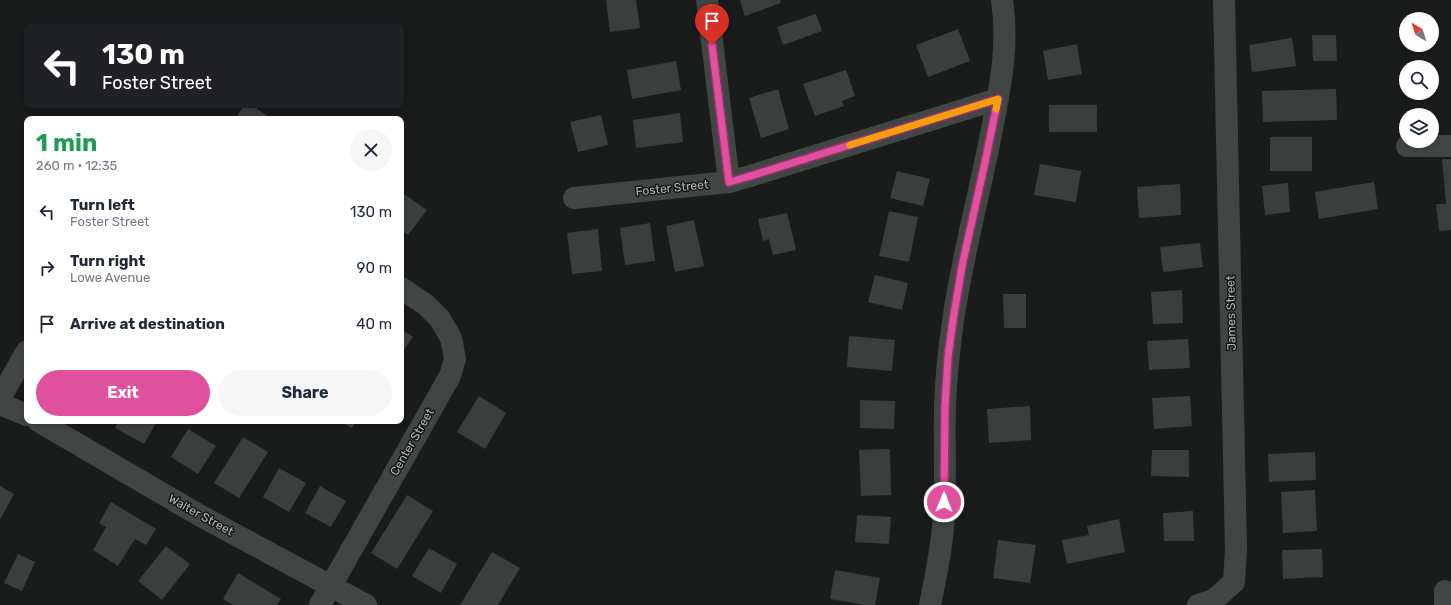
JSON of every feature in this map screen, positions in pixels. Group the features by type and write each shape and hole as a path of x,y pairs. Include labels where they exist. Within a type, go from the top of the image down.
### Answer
{"street":[{"path":"707,0 729,182"},
{"path":"930,605 941,551 944,518 946,454 945,407 948,357 962,266 998,99 1005,48 1005,22 1002,0"},
{"name":"James Street","path":"1198,605 1214,600 1234,582 1236,549 1224,0"},
{"name":"Foster Street","path":"574,198 729,182 998,99"},
{"path":"1439,146 1451,146"},
{"name":"Center Street","path":"325,596 450,376 455,359 451,338 440,319 425,304 404,290"},
{"path":"0,398 24,356"},
{"path":"0,404 24,414"},
{"name":"Walter Street","path":"43,424 199,515 325,596 366,605"}],"building":[{"path":"606,0 636,0 640,28 610,32"},
{"path":"740,0 780,0 781,3 745,16"},
{"path":"816,14 822,31 783,45 777,27"},
{"path":"958,29 970,61 928,77 916,45"},
{"path":"1312,35 1336,35 1337,61 1313,61"},
{"path":"1292,38 1296,66 1252,72 1249,45"},
{"path":"1077,44 1082,74 1048,80 1043,51"},
{"path":"676,61 681,90 632,99 627,70"},
{"path":"846,70 855,96 842,101 844,106 815,116 803,84"},
{"path":"778,89 789,129 761,138 749,98"},
{"path":"1336,89 1337,120 1263,122 1262,91"},
{"path":"1049,105 1097,105 1097,132 1049,132"},
{"path":"242,108 258,108 257,109 268,116 237,116"},
{"path":"680,113 683,142 636,148 633,120"},
{"path":"601,115 608,145 578,152 570,122"},
{"path":"1270,137 1312,137 1312,171 1270,171"},
{"path":"1442,159 1451,159 1451,230 1439,231 1436,204 1446,204"},
{"path":"1040,164 1081,171 1076,202 1034,195"},
{"path":"897,171 930,179 923,206 890,198"},
{"path":"1374,182 1378,209 1319,219 1315,192"},
{"path":"1288,183 1290,212 1265,215 1262,186"},
{"path":"1180,184 1181,215 1139,218 1137,187"},
{"path":"404,194 427,210 408,235 404,232"},
{"path":"889,211 918,217 909,262 879,256"},
{"path":"787,213 796,250 773,255 769,239 763,241 758,219"},
{"path":"694,220 704,266 675,272 666,226"},
{"path":"650,223 655,261 625,265 620,228"},
{"path":"598,229 602,271 572,274 567,233"},
{"path":"1200,243 1203,267 1163,272 1160,247"},
{"path":"875,275 908,283 902,310 868,302"},
{"path":"1182,290 1183,323 1153,324 1151,292"},
{"path":"1003,294 1026,294 1026,328 1004,328"},
{"path":"404,331 413,337 404,350"},
{"path":"849,336 895,340 892,371 847,367"},
{"path":"1188,339 1190,368 1149,370 1147,341"},
{"path":"479,396 506,413 485,449 457,432"},
{"path":"1190,396 1192,426 1154,429 1152,398"},
{"path":"860,400 895,401 894,429 860,428"},
{"path":"1030,406 1031,440 989,443 987,409"},
{"path":"117,424 155,424 144,444 115,428"},
{"path":"345,424 354,424 352,428"},
{"path":"188,429 216,446 198,474 171,457"},
{"path":"243,437 268,452 239,498 214,483"},
{"path":"890,449 891,495 861,496 859,450"},
{"path":"1152,450 1189,450 1189,477 1151,476"},
{"path":"1315,452 1316,480 1269,482 1268,454"},
{"path":"279,468 306,483 289,512 263,497"},
{"path":"0,486 14,494 0,520"},
{"path":"320,486 346,501 331,527 305,513"},
{"path":"1315,490 1317,531 1283,533 1281,492"},
{"path":"407,495 433,511 397,569 371,553"},
{"path":"111,502 156,529 146,545 135,539 118,566 93,550 106,527 99,523"},
{"path":"1193,511 1194,541 1164,541 1163,513"},
{"path":"857,515 891,517 889,544 855,542"},
{"path":"1119,519 1125,552 1067,564 1062,540 1089,535 1087,526"},
{"path":"998,540 1036,545 1030,583 993,578"},
{"path":"166,546 190,564 162,600 138,581"},
{"path":"429,548 457,564 441,593 412,576"},
{"path":"1322,549 1323,577 1283,579 1282,550"},
{"path":"492,552 520,568 498,605 460,605"},
{"path":"18,554 35,562 22,591 4,583"},
{"path":"835,570 880,578 875,605 865,605 830,599"},
{"path":"238,573 281,599 277,605 233,605 223,599"}],"slow traffic":[{"path":"850,145 998,99 996,109"}],"route":[{"path":"712,45 729,182 998,99 962,266 948,357 945,407 946,454 944,502"}]}
